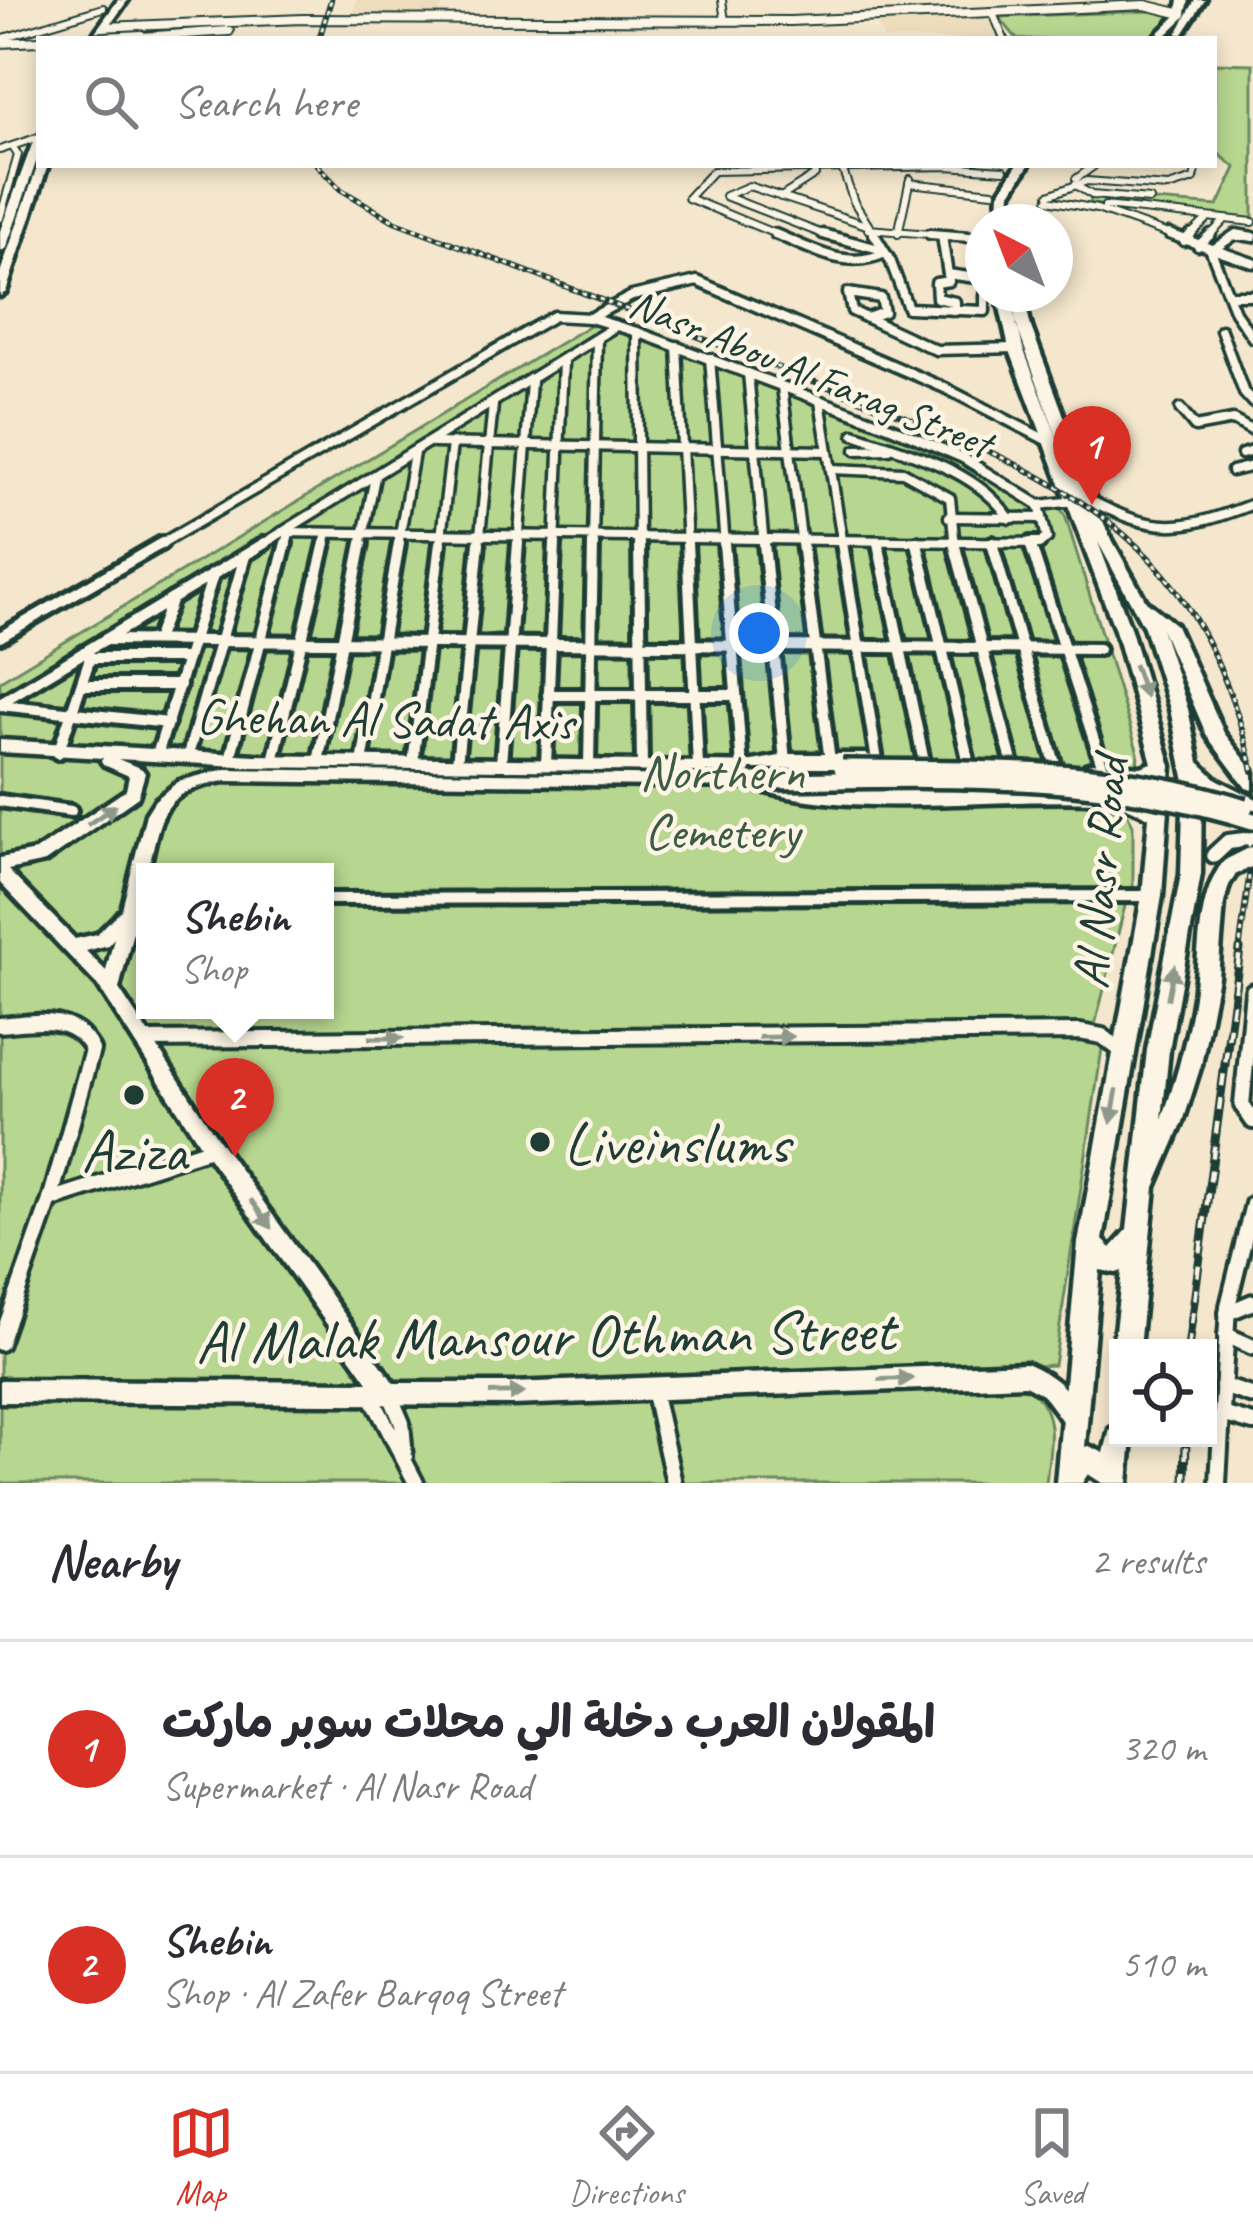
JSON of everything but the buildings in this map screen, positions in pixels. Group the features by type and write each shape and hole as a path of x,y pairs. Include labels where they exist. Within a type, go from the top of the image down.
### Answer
{"highway":[{"path":"108,35 123,0"},
{"path":"1160,36 1182,14 1184,0"},
{"path":"1175,36 1191,20 1200,0"},
{"path":"84,36 107,4"},
{"path":"0,248 36,167"},
{"path":"0,292 37,168"},
{"path":"1005,204 1005,193 1021,168"},
{"path":"992,204 1004,170"},
{"name":"Al Nasr Road","path":"1007,312 1052,443 1152,627 1190,762 1193,854 1158,1050 1127,1339"},
{"name":"Al Nasr Road","path":"1021,312 1162,766 1152,896 1090,1243 1069,1480"},
{"path":"1112,605 1130,608 1139,603 1168,625 1225,750 1253,783"},
{"path":"1123,630 1152,627"},
{"path":"748,772 785,761 830,760 1142,774 1162,766"},
{"path":"1113,771 1133,788 1123,798"},
{"path":"748,772 811,792 1123,798 1160,815"},
{"path":"1141,1194 1192,1070 1217,886 1231,867 1253,856"},
{"path":"1090,1243 1102,1258 1116,1261 1136,1233"},
{"path":"1115,1480 1118,1447"},
{"path":"1069,1480 1079,1462 1088,1459 1115,1480"}],"main road":[{"name":"Ghehan Al Sadat Axis","path":"0,746 58,753 188,755 228,767 1099,773 1184,787 1253,808"},
{"path":"86,754 129,766 138,776 136,789 40,857 0,869 110,989 380,1395"},
{"name":"Ghehan Al Sadat Axis","path":"228,767 273,761 698,766 748,772 1097,785 1176,796 1253,821"},
{"path":"147,863 161,802 189,782 228,767"},
{"path":"74,946 108,936 136,903"},
{"path":"110,989 136,908"},
{"name":"Al Malak Mansour Othman Street","path":"0,1391 380,1395 1026,1374 1050,1386 1073,1417"}],"street":[{"path":"722,0 725,21"},
{"path":"1126,5 1152,0"},
{"path":"0,42 107,4"},
{"path":"108,35 124,28 303,19 725,21 1126,5 1159,6 1182,14"},
{"path":"992,11 1003,36"},
{"path":"212,36 303,19"},
{"path":"141,36 219,30 270,20"},
{"path":"108,35 217,32 287,20"},
{"path":"0,42 36,42"},
{"path":"1,208 15,151 36,140"},
{"path":"0,150 36,159"},
{"path":"1091,168 1048,197 1097,209 1251,266"},
{"path":"1173,184 1186,176 1187,168"},
{"path":"1070,185 1093,179 1173,184 1194,179 1196,168"},
{"path":"757,210 815,175 814,169"},
{"path":"841,169 1004,170"},
{"path":"841,169 907,305 917,310 965,311"},
{"path":"769,170 726,198 884,252"},
{"path":"898,234 912,170"},
{"path":"884,252 858,263 831,258 692,203 690,196 710,172 1004,170"},
{"path":"909,183 993,192"},
{"path":"1070,185 1092,195 1150,200"},
{"path":"747,186 867,227 898,234 965,237"},
{"path":"1072,201 1253,222"},
{"path":"832,214 854,202"},
{"path":"1184,241 1223,222"},
{"path":"1210,228 1228,238"},
{"path":"1198,246 1210,228"},
{"path":"873,240 898,234"},
{"path":"1210,251 1235,234 1253,240 1237,259"},
{"path":"941,236 949,282 935,283 938,298 954,301 955,311"},
{"path":"1210,251 1239,319 1253,338"},
{"path":"948,274 965,275"},
{"name":"Nasr Abou Al Farag Street","path":"590,318 620,300 697,281 944,388 1052,443"},
{"path":"866,318 884,312 881,298 848,293 850,309 866,318 936,350 1016,348"},
{"path":"1229,295 1253,295"},
{"path":"0,637 538,323 565,315 590,318"},
{"name":"Nasr Abou Al Farag Street","path":"590,318 710,358 932,444 991,473 1039,505 1081,500"},
{"path":"1239,319 1253,324"},
{"path":"0,704 87,655 104,640 616,326"},
{"path":"1221,330 1244,393 1253,403"},
{"path":"637,332 641,766"},
{"path":"589,765 597,339"},
{"path":"677,346 698,766"},
{"path":"710,358 731,646 748,772"},
{"path":"546,765 563,362"},
{"path":"748,373 785,761"},
{"path":"501,764 531,382"},
{"path":"782,387 830,760"},
{"path":"820,401 877,761"},
{"path":"457,764 493,405"},
{"path":"1180,409 1195,427 1233,420 1253,431"},
{"path":"854,434 973,484 1000,500 1010,518"},
{"path":"429,443 827,451"},
{"path":"413,763 452,444"},
{"path":"903,472 932,444"},
{"path":"856,450 896,449"},
{"path":"362,763 414,453"},
{"path":"1232,471 1253,466"},
{"path":"831,469 903,472 950,498"},
{"path":"950,498 991,473"},
{"path":"318,762 375,476"},
{"path":"950,498 954,542 1013,765"},
{"path":"1081,500 1127,519 1180,530 1253,505"},
{"path":"285,532 1030,543 1046,540 1039,505"},
{"path":"949,518 1042,518"},
{"path":"1098,529 1107,520 1127,519"},
{"path":"228,767 285,532"},
{"path":"273,761 327,533"},
{"path":"878,541 924,762"},
{"path":"916,541 969,763"},
{"path":"992,542 1056,767"},
{"path":"1030,543 1113,771"},
{"path":"188,755 246,555"},
{"path":"158,754 213,575"},
{"path":"156,640 172,599"},
{"path":"104,640 1099,649"},
{"path":"87,655 188,658"},
{"path":"58,753 83,685 87,655"},
{"path":"83,685 180,685"},
{"path":"548,695 736,695"},
{"path":"0,704 168,723"},
{"path":"1190,762 1213,785 1253,808"},
{"path":"0,801 71,811"},
{"path":"1214,855 1228,842 1253,838"},
{"path":"0,896 25,896"},
{"path":"334,899 1152,896"},
{"path":"1253,991 1248,1081 1242,1105 1253,1121"},
{"path":"0,1025 49,1022 79,1028 92,1050 50,1200 0,1343"},
{"path":"143,1040 1080,1032 1098,1034 1123,1053"},
{"path":"50,1200 213,1148"},
{"path":"1218,1483 1227,1313 1238,1249 1253,1204"},
{"path":"1227,1313 1253,1302"},
{"path":"1226,1335 1253,1347"},
{"path":"1223,1386 1253,1396"},
{"path":"653,1389 674,1483"},
{"path":"380,1395 382,1430 405,1457 416,1483"},
{"path":"1222,1414 1253,1424"}],"shaded area":[{"path":"356,0 444,0 439,15 352,15"},
{"path":"989,13 997,36 883,36 875,20"}],"green space":[{"path":"1153,11 1169,15 1151,36 1015,36 999,17"},
{"path":"1217,63 1253,64 1253,219 1091,204 1090,196 1218,206 1236,168 1217,152"},
{"name":"Northern Cemetery","path":"592,324 651,339 934,451 979,471 1026,504 1060,507 1138,753 1137,771 1123,805 1133,825 1133,890 1125,891 1095,1025 1105,1029 1054,1365 1036,1366 1034,1393 1050,1424 1046,1483 0,1483 0,681"}],"railway":[{"path":"320,36 331,0"},
{"path":"320,168 340,189 394,221 945,432 1067,493 1139,548 1180,596 1225,680 1253,771"},
{"path":"1239,952 1253,847"},
{"path":"1189,1339 1240,949"},
{"path":"1185,1483 1186,1447"}],"place":[{"name":"المقولان العرب دخلة الي محلات سوبر ماركت","path":"1092,505"},
{"name":"Aziza","path":"134,1095"},
{"name":"Liveinslums","path":"540,1142"},
{"name":"Shebin","path":"235,1157"}]}
